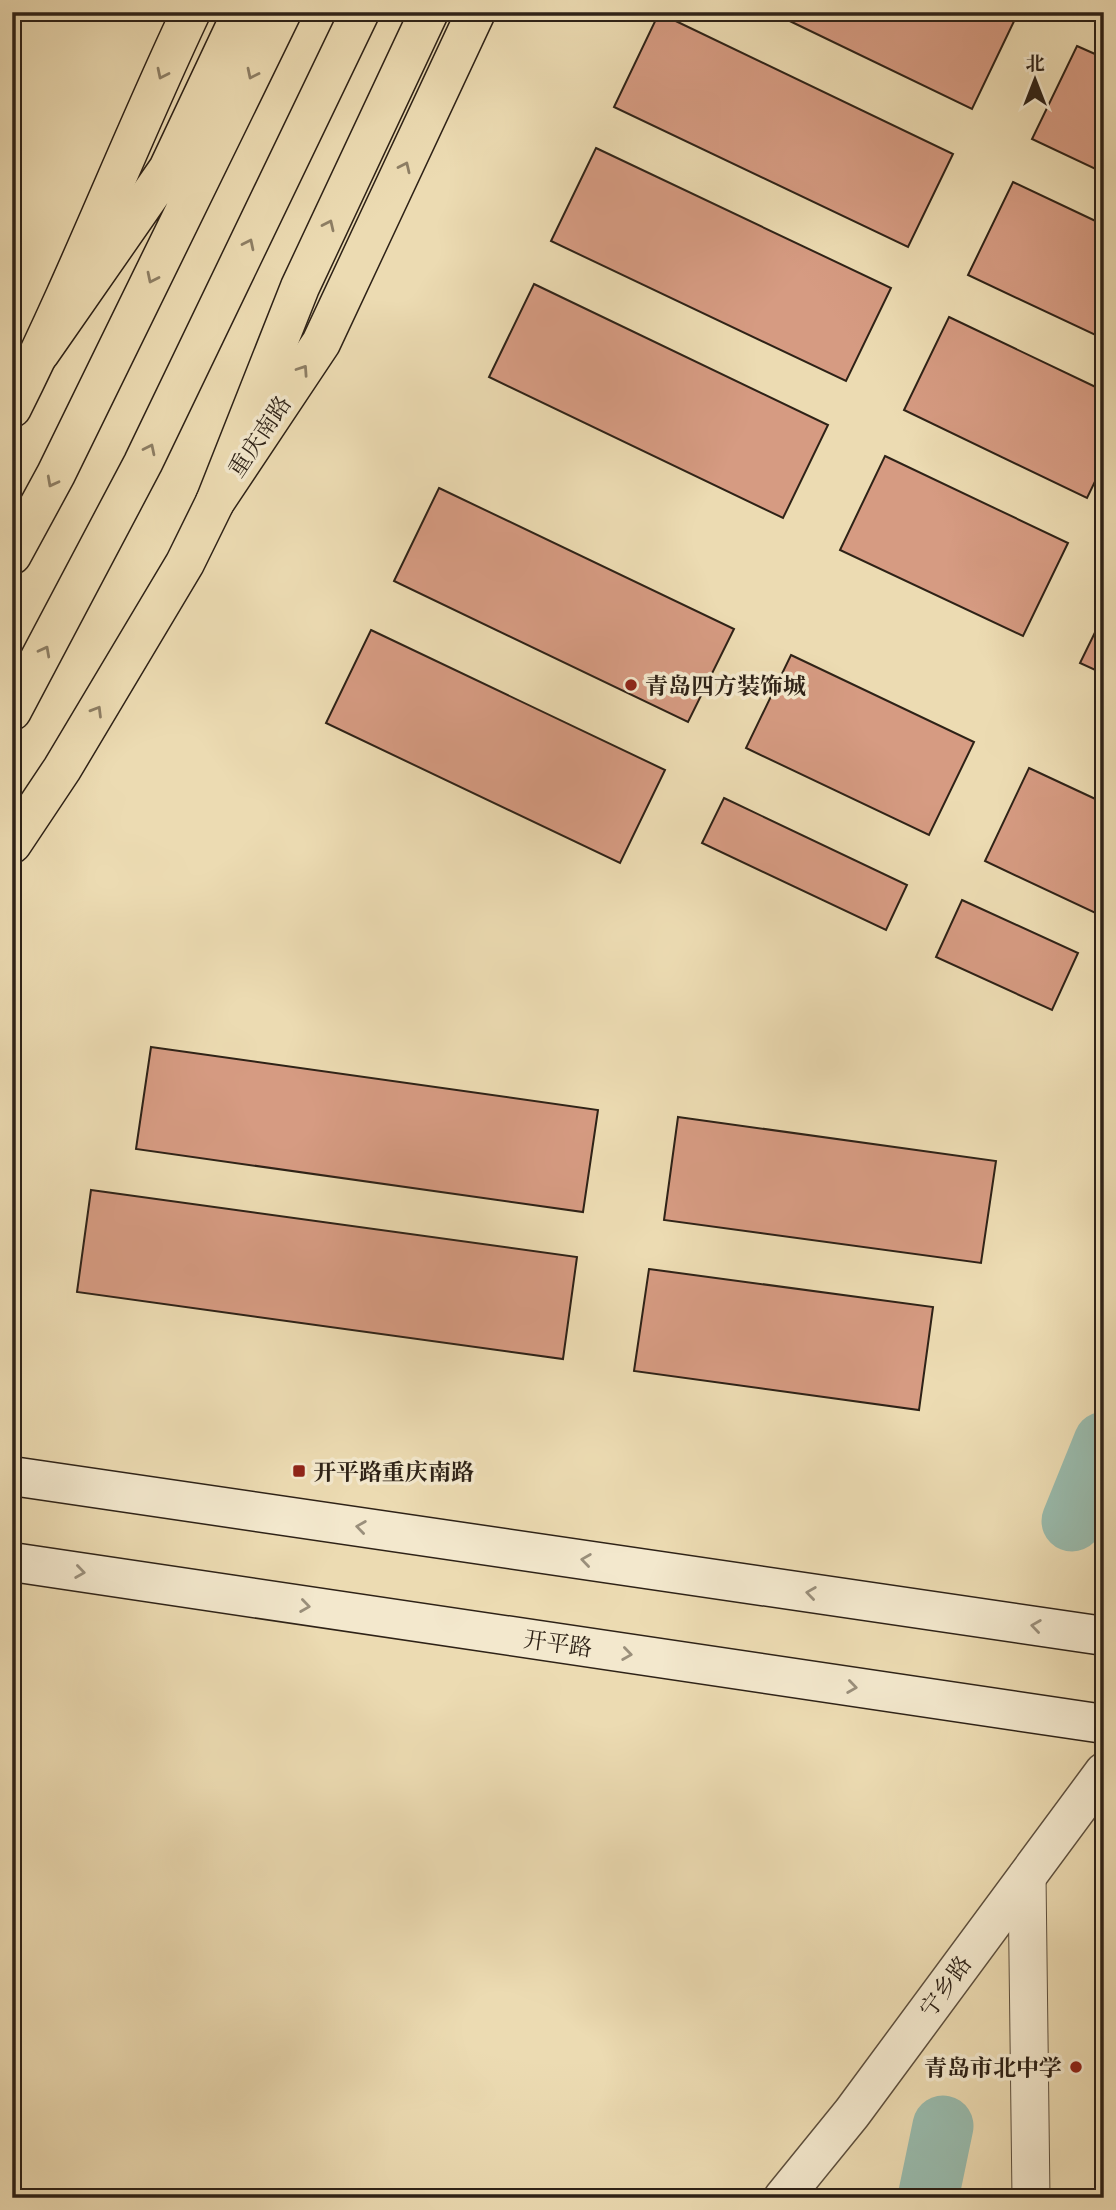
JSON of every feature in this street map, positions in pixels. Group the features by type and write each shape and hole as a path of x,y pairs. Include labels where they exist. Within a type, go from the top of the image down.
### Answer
{"main road":[{"path":"12,408 40,353 144,111 191,12"},
{"path":"40,353 168,169 242,12"},
{"path":"12,555 56,474 282,12"},
{"path":"12,711 143,463 360,12"},
{"path":"215,502 300,287 429,12"},
{"name":"重庆南路","path":"12,844 62,769 178,575 215,502 321,343 476,12"},
{"path":"12,1476 1104,1636"},
{"name":"开平路","path":"12,1562 1104,1724"},
{"name":"宁乡路","path":"783,2198 852,2113 1104,1772"}],"street":[{"path":"1027,1876 1031,2198"}],"building":[{"path":"771,12 1011,12 1017,15 972,109"},
{"path":"659,13 953,154 908,247 614,107"},
{"path":"1077,46 1104,58 1104,173 1032,139"},
{"path":"596,148 891,288 846,381 551,241"},
{"path":"1013,182 1104,225 1104,339 968,275"},
{"path":"534,284 828,425 783,518 489,377"},
{"path":"949,317 1104,391 1104,463 1087,498 904,410"},
{"path":"885,456 1068,543 1023,636 840,550"},
{"path":"439,488 734,629 688,722 394,581"},
{"path":"1104,614 1104,674 1080,663"},
{"path":"371,630 665,770 620,863 326,723"},
{"path":"791,655 974,742 929,835 746,748"},
{"path":"1029,768 1104,803 1104,917 985,861"},
{"path":"724,798 907,885 886,930 702,843"},
{"path":"962,900 1078,953 1052,1010 936,957"},
{"path":"151,1047 598,1110 583,1212 136,1149"},
{"path":"678,1117 996,1161 981,1263 664,1220"},
{"path":"91,1190 577,1257 563,1359 77,1292"},
{"path":"649,1269 933,1307 919,1410 634,1371"}],"waterway":[{"path":"1072,1521 1104,1442"},
{"path":"928,2198 943,2126"}],"place":[{"name":"青岛四方装饰城","path":"631,685"},
{"name":"开平路重庆南路","path":"299,1471"},
{"name":"青岛市北中学","path":"1076,2067"}]}
